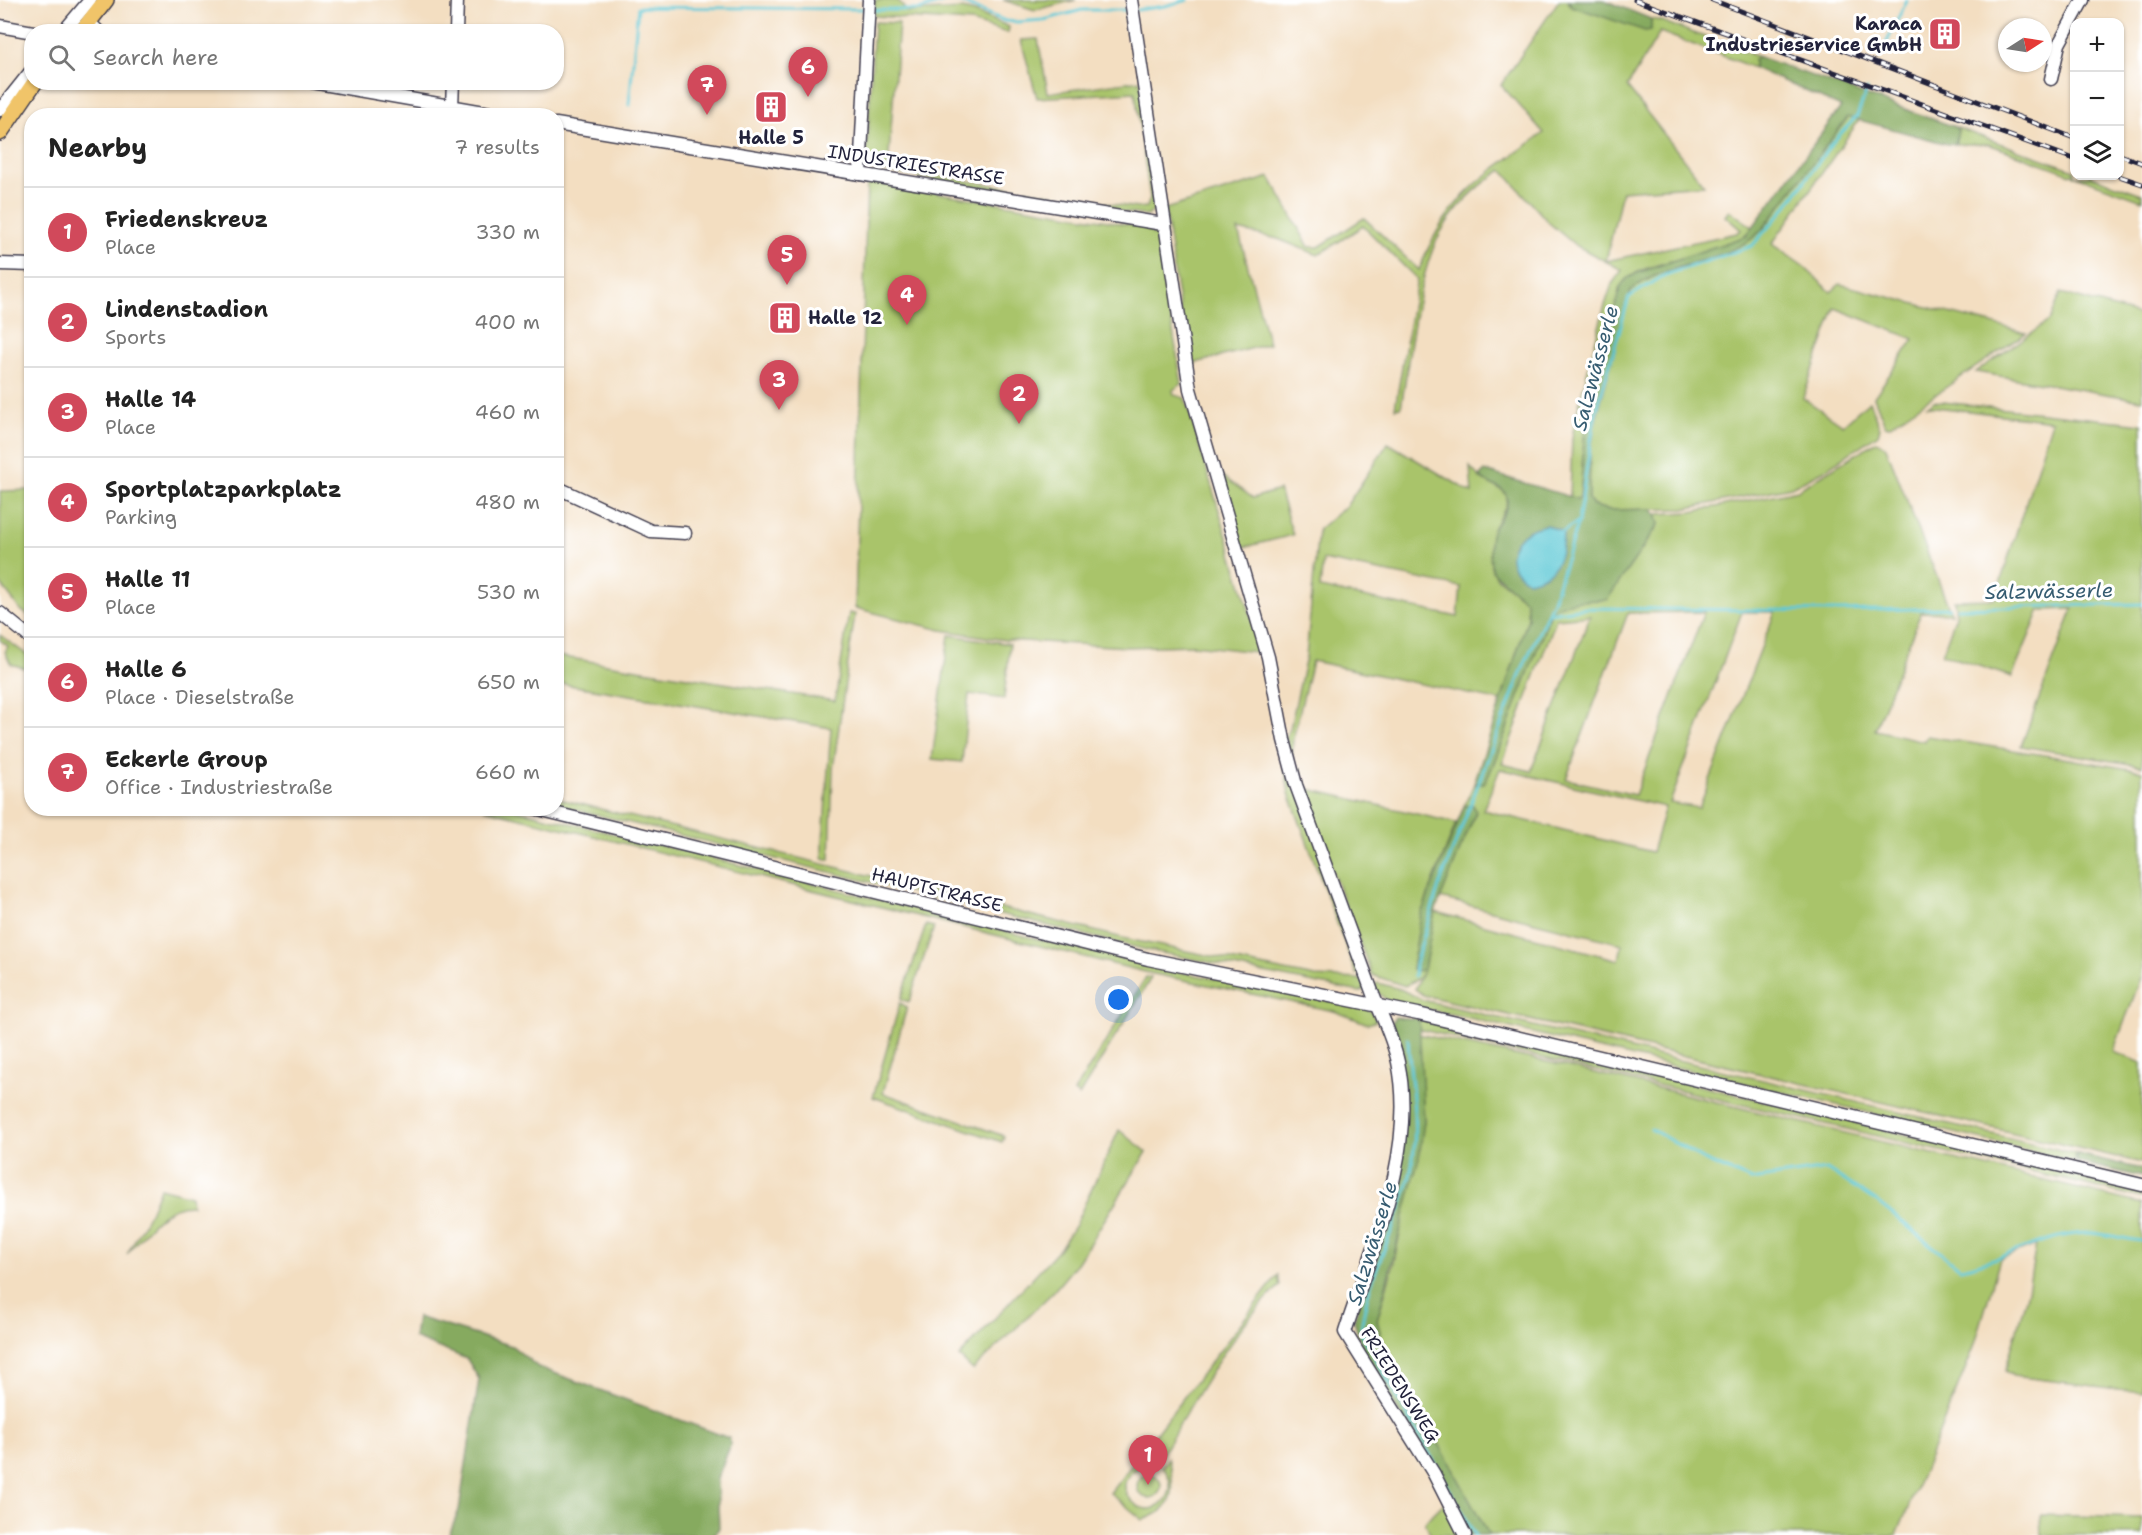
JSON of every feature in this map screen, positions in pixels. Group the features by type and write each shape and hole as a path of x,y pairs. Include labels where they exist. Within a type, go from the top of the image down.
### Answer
{"main road":[{"path":"92,24 106,0"},
{"path":"0,133 7,113 28,90"},
{"path":"7,113 35,90"}],"street":[{"path":"70,24 90,0"},
{"path":"456,24 457,0"},
{"path":"860,174 869,0"},
{"name":"FRIEDENSWEG","path":"1131,0 1163,225 1190,389 1268,657 1290,762 1309,824 1377,1005 1389,1029 1398,1062 1402,1094 1401,1142 1391,1186 1345,1332 1434,1474 1465,1535"},
{"path":"2051,79 2059,44 2083,0"},
{"path":"0,26 24,30"},
{"path":"7,113 24,84"},
{"path":"359,90 463,108"},
{"path":"452,106 453,90"},
{"name":"INDUSTRIESTRASSE","path":"564,125 1163,225"},
{"path":"0,264 24,265"},
{"path":"564,491 651,531 685,533"},
{"path":"0,613 24,632"},
{"name":"HAUPTSTRASSE","path":"564,815 1136,957 1377,1005 2142,1185"}],"green space":[{"path":"875,0 898,0 907,12 962,9 975,12 1009,27 1008,33 971,22 874,16"},
{"path":"1003,0 1076,0 1035,10"},
{"path":"1559,0 1568,0 1571,6 1651,29 1651,19 1661,21 1759,57 1754,60 1754,68 1660,32 1627,87 1704,185 1622,191 1606,261 1737,233 1741,230 1725,216 1729,210 1754,228 1743,237 1714,250 1638,272 1620,287 1580,497 1577,499 1570,497 1572,438 1576,416 1604,308 1612,284 1622,270 1575,245 1549,223 1502,170 1460,205 1441,232 1432,250 1420,294 1401,407 1395,408 1417,279 1363,226 1318,255 1278,239 1238,230 1269,344 1188,365 1165,209 1270,177 1309,247 1319,247 1364,218 1419,270 1442,223 1469,190 1544,133 1501,85"},
{"path":"1568,0 1604,0 1651,19 1651,30 1645,31 1571,6"},
{"path":"874,22 899,23 888,168 1137,208 1147,207 1150,198 1135,92 1037,98 1021,40 1038,39 1048,93 1140,80 1155,210 1147,216 876,170 868,161 867,151"},
{"path":"1759,57 1955,127 1958,131 1955,144 1947,144 1848,117 1762,230 1747,242 1715,257 1663,273 1631,290 1595,422 1590,454 1589,500 1593,506 1610,510 1651,509 1656,514 1659,524 1607,600 1572,602 1552,610 1492,768 1484,783 1474,784 1528,618 1526,601 1492,571 1491,534 1505,510 1507,500 1504,491 1486,482 1480,476 1485,471 1577,499 1580,497 1585,422 1620,287 1626,279 1637,273 1746,236 1841,107 1754,68 1754,59"},
{"path":"1848,117 1860,119 1772,244 1803,266 1831,292 1840,284 2026,333 1889,426 1885,425 1874,397 1914,339 1835,308 1803,398 1843,425 1869,401 1880,428 1878,434 1823,471 1791,487 1684,509 1610,510 1593,506 1589,500 1590,454 1595,422 1631,290 1663,273 1715,257 1747,242 1762,230"},
{"path":"1955,127 2070,169 2070,174 1988,144 1955,144 1958,131"},
{"path":"2087,180 2102,180 2142,194 2142,200"},
{"path":"867,181 1144,227 1157,237 1182,384 1173,390 1174,395 1185,398 1260,646 1256,652 1194,645 1128,647 1005,640 941,630 855,608"},
{"path":"2061,293 2142,316 2142,400 1976,372 2050,320"},
{"path":"1934,401 2142,424 2142,766 2021,746 2073,609 2040,610 2012,677 1942,654 1956,615 1954,600 1995,599 2052,421 1927,406"},
{"path":"1877,441 1886,447 1951,613 1921,612 1875,730 1924,741 1927,736 2142,771 2142,975 2113,1052 2142,1063 2142,1163 1423,995 1415,989 1423,971 1419,978 1405,986 1372,975 1300,787 1456,823 1421,914 1412,969 1414,971 1435,912 1619,960 1622,944 1440,898 1476,812 1473,805 1464,806 1474,784 1484,783 1492,768 1552,609 1562,603 1572,601 1659,524 1656,514 1691,512 1798,490","holes":["1704,612 1635,795 1566,779 1628,613","1742,612 1775,612 1699,808 1670,803","1590,616 1531,771 1502,764 1556,619","1500,769 1665,807 1652,852 1483,810"]},
{"path":"1388,443 1472,493 1470,467 1482,480 1507,495 1506,506 1494,527 1491,566 1497,578 1526,601 1528,618 1501,701 1312,661 1293,739 1292,760 1286,736 1290,729 1306,657 1318,530 1347,505","holes":["1323,560 1461,587 1458,617 1320,588"]},
{"path":"1218,473 1253,498 1279,490 1293,535 1241,548"},
{"path":"24,490 24,613 0,583 0,491"},
{"path":"849,613 855,614 833,769 830,860 823,858 823,840 831,728 564,684 564,657 835,701"},
{"path":"0,635 24,653 24,668 11,664 5,652 8,646 0,640"},
{"path":"949,635 1010,644 1004,699 969,694 962,762 932,759"},
{"path":"1276,720 1361,974 1356,974 1289,793"},
{"path":"564,800 1127,939 1315,977 1360,979 1366,988 1360,992 1147,950 564,807"},
{"path":"1473,805 1476,811 1435,912 1424,970 1414,971 1412,969 1421,914 1464,806"},
{"path":"512,816 542,816 1029,937 1175,971 1365,1008 1372,1012 1376,1021 1368,1024 1334,1011 1149,973"},
{"path":"926,925 934,927 909,1002 901,999"},
{"path":"1146,977 1151,978 1079,1096 1074,1092"},
{"path":"1375,984 1400,989 1423,1000 2078,1154 2075,1156 2077,1162 1461,1016 1389,1002 1376,991"},
{"path":"900,1003 907,1007 883,1093 1004,1136 1002,1142 873,1097"},
{"path":"1395,1017 1419,1019 1424,1121 1419,1158 1377,1320 1382,1340 1489,1535 1468,1535 1361,1346 1354,1320 1395,1183 1400,1051 1392,1022"},
{"path":"1419,1019 2142,1191 2142,1198 1418,1029"},
{"path":"1418,1034 1570,1067 2142,1204 2142,1392 2013,1376 2005,1371 2028,1291 2036,1245 2000,1259 1973,1350 1897,1535 1489,1535 1382,1340 1377,1320 1393,1266 1424,1121"},
{"path":"1119,1130 1147,1152 1078,1262 1053,1292 973,1370 959,1357 1060,1248 1075,1225"},
{"path":"2078,1154 2142,1169 2142,1177 2077,1162 2075,1156"},
{"path":"160,1188 191,1196 192,1205 172,1209 163,1215 147,1229 127,1254 151,1210"},
{"path":"1278,1275 1280,1286 1262,1303 1228,1346 1156,1464 1140,1467 1126,1481 1127,1495 1133,1502 1141,1508 1157,1507 1168,1495 1170,1486 1162,1467 1168,1458 1173,1488 1168,1504 1162,1510 1143,1520 1110,1493"},
{"path":"417,1317 512,1346 538,1367 729,1438 731,1444 717,1479 719,1528 714,1535 449,1535 459,1510 479,1379 467,1359 414,1338"},
{"path":"1149,1474 1158,1477 1161,1486 1158,1495 1149,1498 1140,1495 1137,1486 1140,1477"},
{"path":"1445,1502 1461,1535 1431,1535 1425,1522"},
{"path":"2041,1515 2142,1518 2142,1535 2042,1535"}],"water":[{"path":"1546,525 1563,532 1559,558 1545,575 1528,581 1518,574 1513,565 1511,557 1513,548 1517,540 1525,533"}],"waterway":[{"name":"Salzwässerle","path":"1137,10 1188,0"},
{"name":"Salzwässerle","path":"1884,48 1907,0"},
{"name":"Salzwässerle","path":"871,10 919,10 946,1 961,2 1005,21 1016,22 1044,20 1082,10 1130,10"},
{"name":"Salzwässerle","path":"629,105 638,7 864,9"},
{"name":"Salzwässerle","path":"1414,976 1415,965 1439,886 1524,665 1553,601 1578,522 1595,416 1629,297 1665,275 1752,246 1786,207 1833,142 1857,116 1867,90"},
{"name":"Salzwässerle","path":"1563,532 1578,522"},
{"name":"Salzwässerle","path":"1957,608 2142,604"},
{"name":"Salzwässerle","path":"1548,613 1587,608 1839,611 1949,608"},
{"name":"Salzwässerle","path":"1408,1039 1415,1121 1414,1154 1406,1191 1369,1291 1361,1332 1475,1535"},
{"path":"1651,1129 1706,1161 1751,1180 1827,1169 1877,1202 1960,1268 2070,1235 2092,1233 2142,1241"}],"railway":[{"path":"1635,0 2070,158"},
{"path":"1712,0 2070,136"},
{"path":"2124,156 2142,163"},
{"path":"2124,178 2142,184"}],"place":[{"name":"Karaca Industrieservice GmbH","path":"1945,34"},
{"name":"Halle 6","path":"808,97"},
{"name":"Halle 5","path":"771,107"},
{"name":"Eckerle Group","path":"707,115"},
{"name":"Halle 11","path":"787,285"},
{"name":"Halle 12","path":"785,318"},
{"name":"Sportplatzparkplatz","path":"907,325"},
{"name":"Halle 14","path":"779,410"},
{"name":"Lindenstadion","path":"1019,424"},
{"name":"Friedenskreuz","path":"1148,1485"}]}
